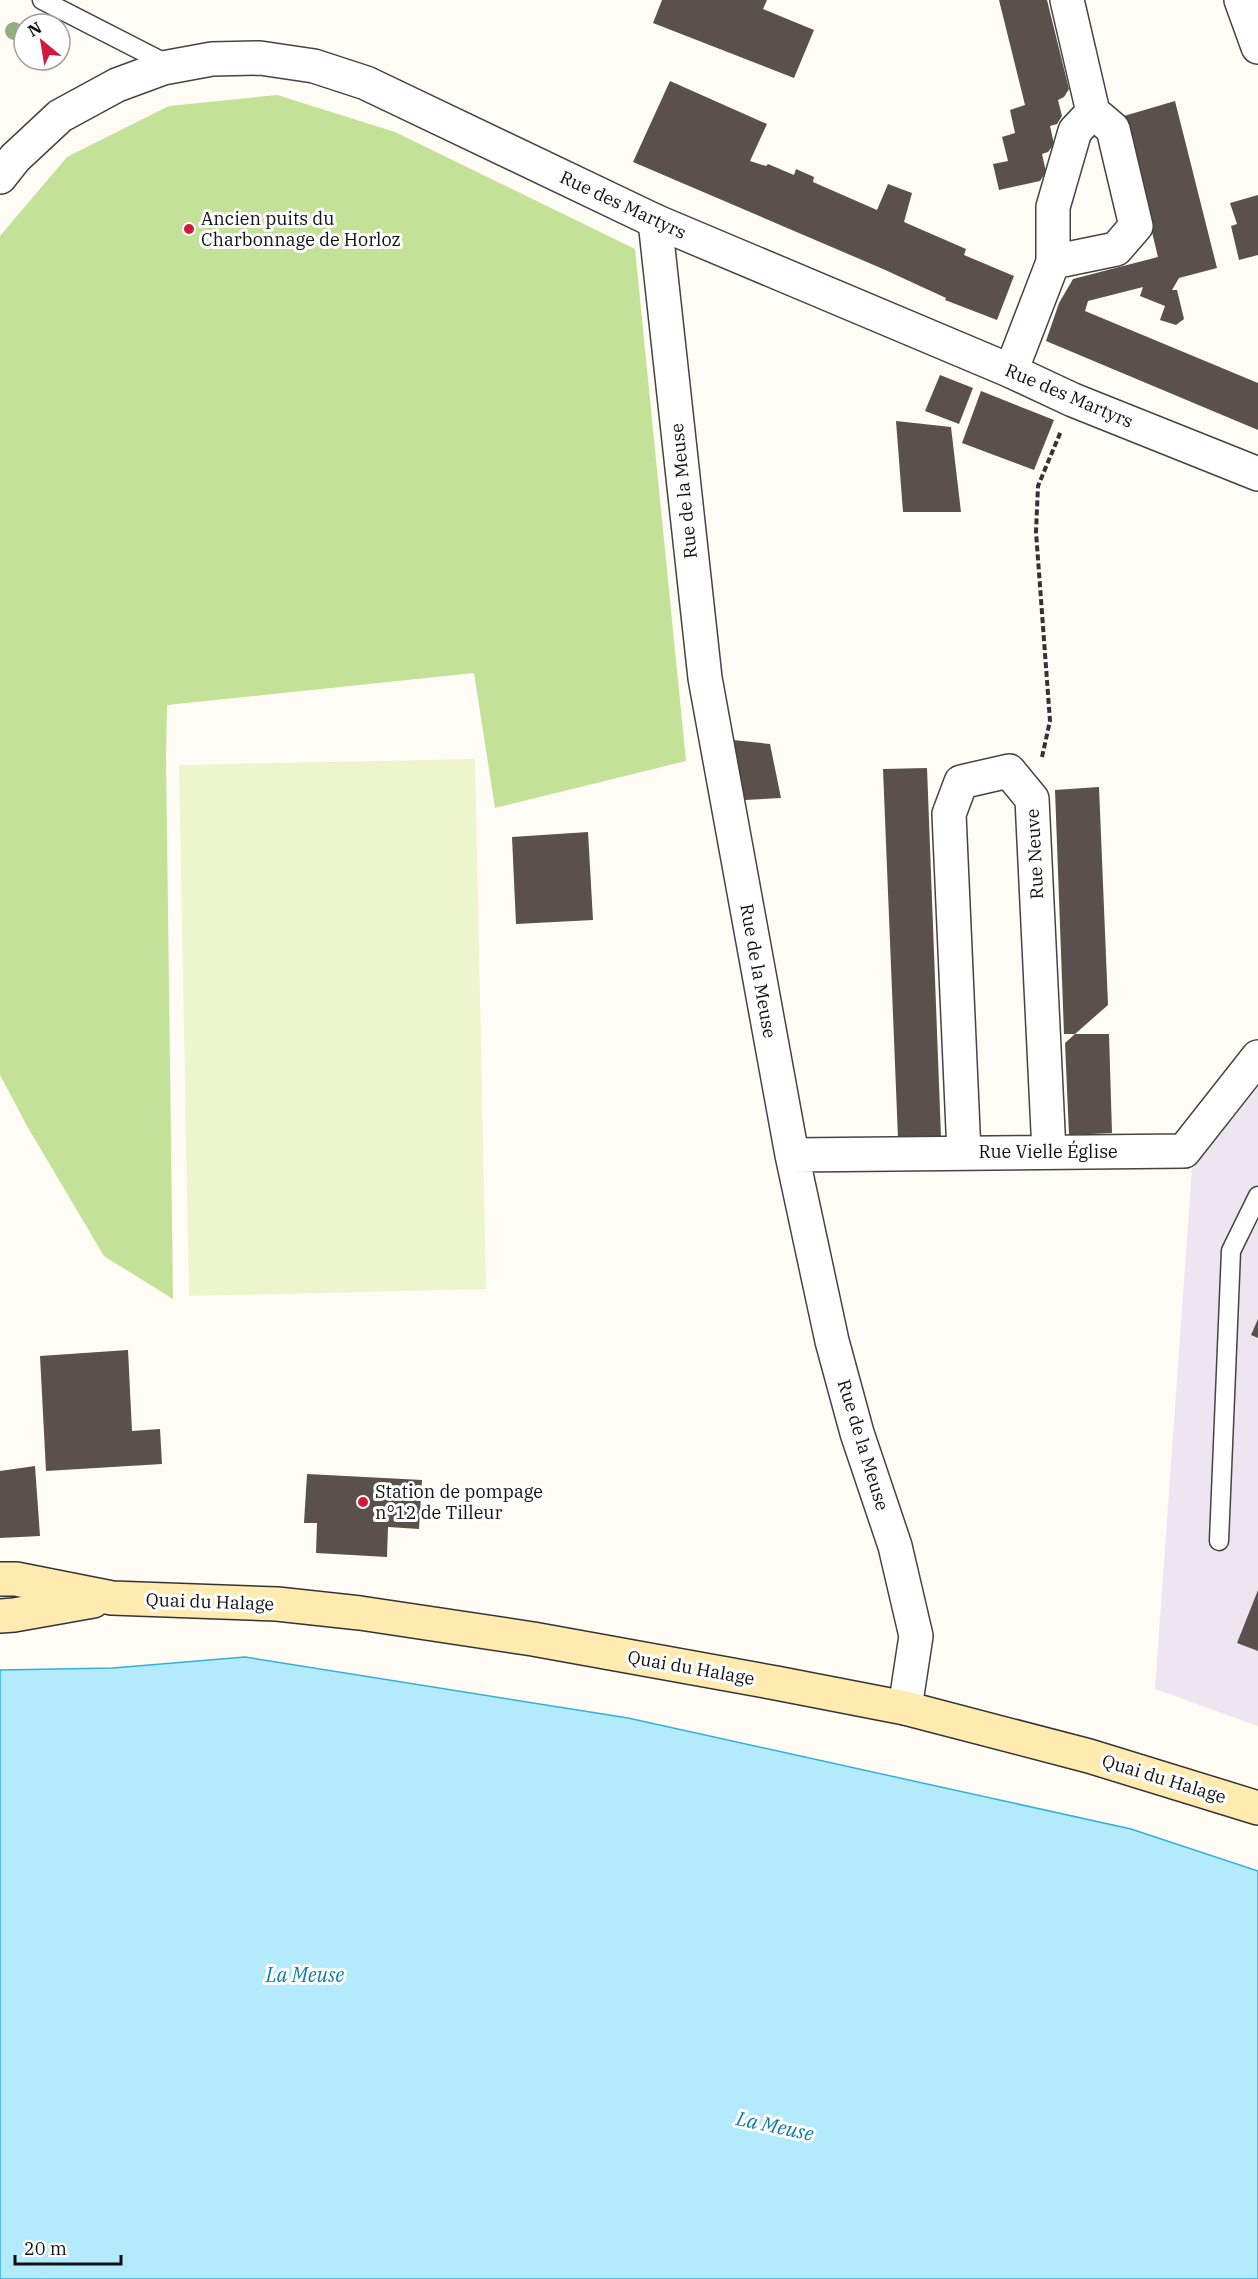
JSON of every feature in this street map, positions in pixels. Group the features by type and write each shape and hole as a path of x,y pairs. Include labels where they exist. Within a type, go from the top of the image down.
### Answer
{"main road":[{"name":"Quai du Halage","path":"0,1579 16,1579 112,1598 277,1604 360,1613 532,1639 905,1708 1089,1756 1258,1808"},
{"name":"Quai du Halage","path":"0,1616 112,1598"}],"street":[{"path":"1053,262 1116,249 1136,226 1113,129 1093,112 1066,0"},
{"path":"1241,0 1258,46"},
{"name":"Rue des Martyrs","path":"0,177 15,158 60,116 117,85 172,66 212,59 260,58 315,66 366,83 655,221 1011,371 1073,400 1258,474"},
{"path":"1011,371 1053,262 1053,207 1075,131 1093,112"},
{"name":"Rue de la Meuse","path":"655,221 705,678 792,1155 832,1341 857,1433 895,1546 916,1636 905,1708"},
{"name":"Rue Neuve","path":"964,1153 949,814 961,782 1009,771 1032,799 1048,1152"},
{"name":"Rue Vielle Église","path":"792,1155 1184,1151 1258,1057"}],"lane":[{"path":"42,0 172,66"},
{"path":"1220,1541 1231,1251 1258,1196"}],"path":[{"path":"1032,799 1050,721 1036,532 1038,486 1073,400"}],"shaded area":[{"path":"1258,1083 1258,1726 1155,1689 1192,1169"}],"green space":[{"path":"277,95 395,132 635,249 686,761 495,808 474,673 167,705 173,1299 104,1256 27,1126 0,1075 0,236 67,157 169,106"},
{"path":"475,759 486,1289 189,1296 179,765"}],"water":[{"name":"La Meuse","path":"245,1657 628,1718 1131,1829 1258,1871 1258,2279 0,2279 0,1670 113,1668"}],"building":[{"path":"662,0 767,0 763,9 814,30 794,78 653,23"},
{"path":"999,0 1047,0 1069,89 1064,97 1058,100 1062,116 1057,124 1050,126 1054,144 1048,152 1042,154 1046,172 1040,181 999,190 993,164 1008,161 1002,137 1015,133 1010,110 1025,105"},
{"path":"670,81 767,124 750,161 766,166 768,164 794,175 796,169 814,177 813,182 877,210 888,184 912,193 904,222 966,249 964,255 1014,276 997,320 945,300 946,298 883,269 633,162"},
{"path":"1175,101 1217,268 1179,278 1172,290 1177,290 1184,319 1176,325 1160,320 1165,306 1140,296 1143,287 1088,301 1085,311 1258,383 1258,430 1046,341 1059,303 1073,279 1158,257 1124,116"},
{"path":"1258,195 1258,255 1239,260 1231,226 1237,224 1230,203"},
{"path":"940,375 973,388 959,424 925,411"},
{"path":"981,391 1054,420 1034,470 962,443"},
{"path":"896,421 951,427 961,512 903,512"},
{"path":"733,740 770,744 781,798 745,800"},
{"path":"927,768 941,1137 898,1138 883,769"},
{"path":"1099,787 1108,1005 1075,1034 1064,1034 1055,790"},
{"path":"588,832 593,920 516,924 512,837"},
{"path":"1075,1034 1109,1034 1112,1133 1069,1135 1065,1043"},
{"path":"1258,1319 1258,1338 1251,1335"},
{"path":"128,1350 132,1431 160,1429 162,1464 46,1471 40,1356"},
{"path":"35,1466 40,1536 0,1538 0,1471"},
{"name":"Station de pompage n°12 de Tilleur","path":"307,1474 422,1480 419,1529 388,1527 387,1557 316,1553 317,1523 304,1523"},
{"path":"1258,1590 1258,1651 1237,1643"}],"place":[{"name":"Ancien puits du Charbonnage de Horloz","path":"189,229"},
{"name":"Station de pompage n°12 de Tilleur","path":"363,1502"}]}
